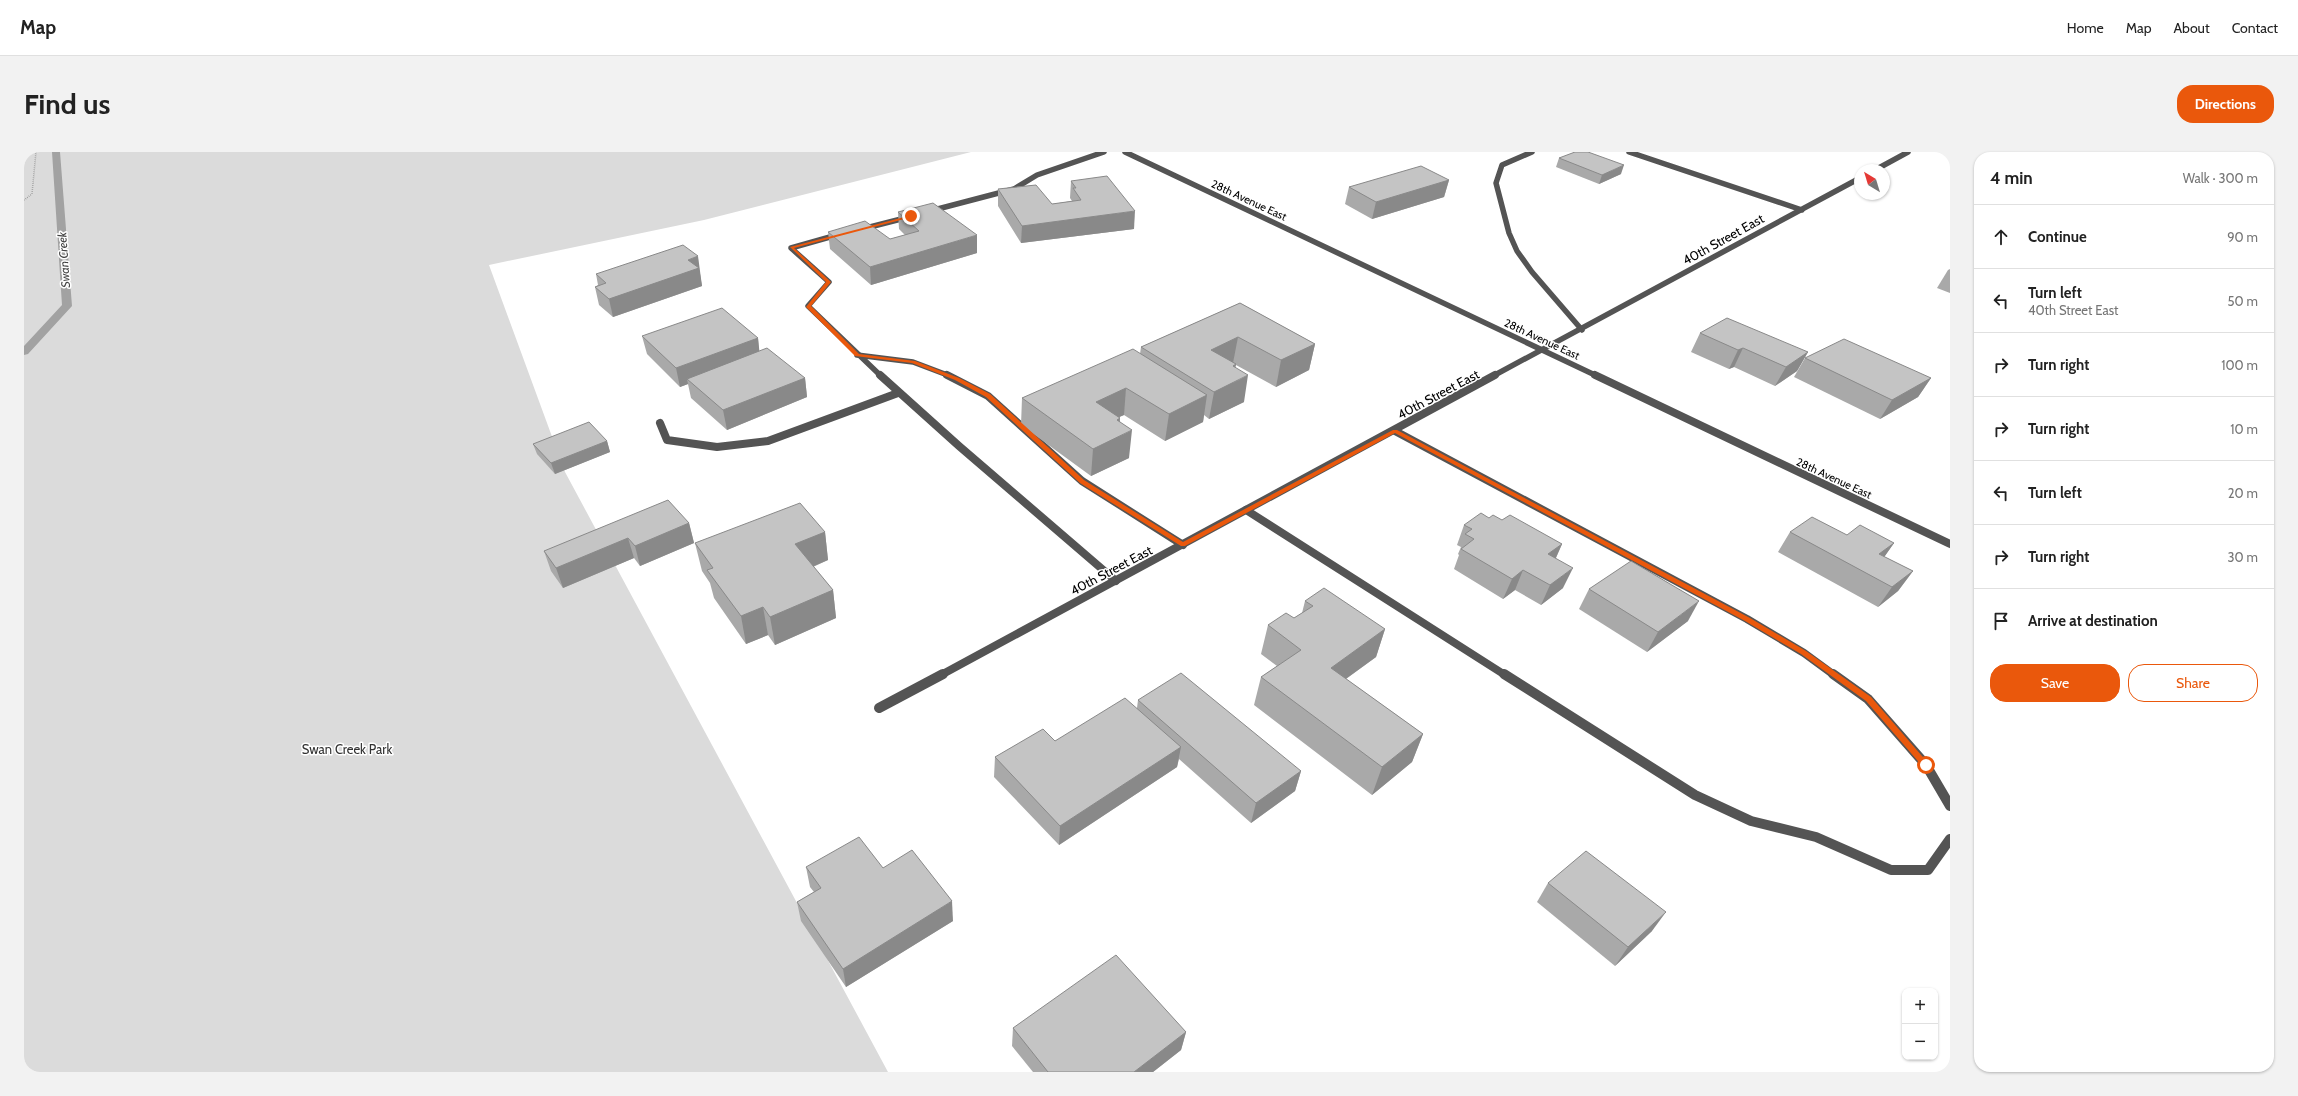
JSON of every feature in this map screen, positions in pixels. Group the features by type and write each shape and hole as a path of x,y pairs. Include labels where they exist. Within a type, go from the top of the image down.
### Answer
{"street":[{"path":"926,212 1014,188 1037,175 1104,152"},
{"name":"28th Avenue East","path":"1125,152 1950,544"},
{"path":"1532,152 1502,166 1496,183 1508,233 1517,251 1532,272 1582,330"},
{"path":"1629,152 1802,210"},
{"path":"1885,164 1906,152"},
{"name":"40th Street East","path":"879,708 1582,330 1854,181"},
{"path":"858,230 918,214"},
{"path":"844,234 791,248 829,282 808,306 857,355 935,427 1116,580"},
{"path":"857,355 913,362 957,379 988,396 1082,481 1183,545"},
{"path":"660,423 667,440 717,446 768,441 898,393"},
{"path":"1395,431 1747,619 1804,653 1868,699 1926,765 1950,806"},
{"path":"1246,510 1695,795 1751,821 1816,837 1891,870 1928,870 1950,839"}],"path":[{"path":"24,200 32,194 36,152"}],"green space":[{"name":"Swan Creek Park","path":"24,152 971,152 704,220 489,265 565,472 888,1072 24,1072"}],"building":[{"path":"1575,152 1588,152 1624,165 1602,175 1559,158"},
{"path":"1421,166 1449,180 1376,202 1349,187"},
{"path":"1107,176 1135,211 1022,226 998,189 1036,185 1052,204 1081,200 1073,188 1076,188 1071,181"},
{"path":"933,203 977,235 870,267 828,232 865,221 890,239 919,231 898,212"},
{"path":"683,245 698,256 688,260 699,268 609,299 595,287 606,283 596,274"},
{"path":"1240,303 1315,344 1281,360 1238,337 1211,350 1236,364 1233,366 1248,375 1214,392 1141,347"},
{"path":"722,308 758,338 676,368 642,336"},
{"path":"1727,318 1808,352 1786,367 1743,348 1738,350 1700,333"},
{"path":"1844,339 1931,378 1892,400 1805,358"},
{"path":"767,348 805,378 723,410 687,379"},
{"path":"1133,349 1207,395 1169,414 1126,388 1096,402 1120,418 1117,420 1132,430 1093,449 1022,398"},
{"path":"589,422 607,441 551,463 533,444"},
{"path":"668,500 689,523 635,546 628,538 556,568 544,551"},
{"path":"800,503 825,532 795,544 833,590 770,617 763,607 741,616 707,570 713,568 695,543"},
{"path":"1481,513 1489,518 1493,515 1502,520 1510,515 1562,544 1548,554 1573,568 1550,585 1523,570 1512,579 1461,549 1474,539 1465,534 1472,529 1464,525"},
{"path":"1812,517 1847,535 1860,525 1894,543 1879,554 1913,571 1892,587 1790,532"},
{"path":"1631,561 1699,601 1658,632 1589,589"},
{"path":"1324,588 1385,629 1331,668 1423,734 1382,767 1261,677 1301,650 1268,625 1286,613 1294,618 1313,606 1305,601"},
{"path":"1181,673 1301,771 1256,803 1138,700"},
{"path":"1125,698 1181,747 1060,826 995,757 1043,729 1055,741"},
{"path":"859,837 883,868 912,850 952,901 843,969 797,902 821,888 806,867"},
{"path":"1586,851 1666,912 1628,947 1548,883"},
{"path":"1116,955 1186,1032 1134,1072 1048,1072 1013,1028"}],"waterway":[{"name":"Swan Creek","path":"24,352 67,306 56,152"}],"route":[{"path":"911,216 791,248 829,282 808,306 857,355 913,362 957,379 988,396 1082,481 1183,545 1395,431 1747,619 1804,653 1868,699 1926,765"}]}
